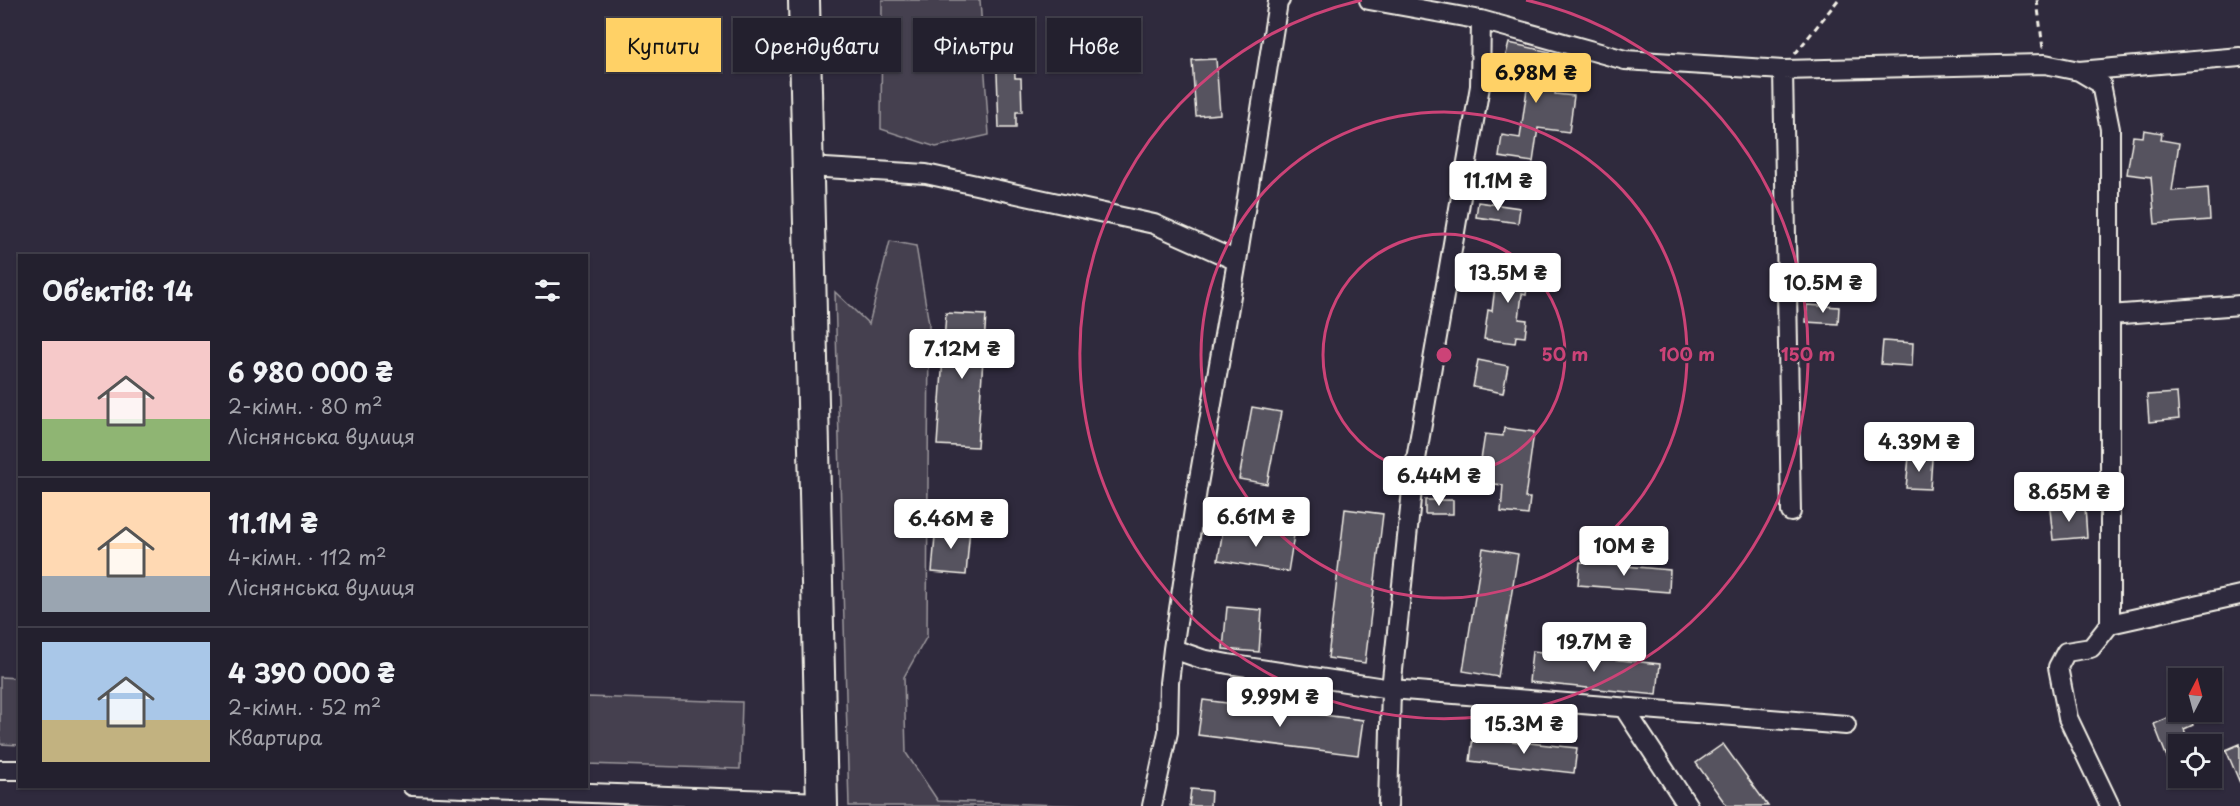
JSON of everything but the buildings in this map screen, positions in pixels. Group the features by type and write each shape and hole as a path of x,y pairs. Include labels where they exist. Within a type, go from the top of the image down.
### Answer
{"highway":[{"path":"804,0 822,804"}],"street":[{"path":"1152,806 1168,732 1169,682 1197,490 1280,0"},
{"path":"1369,0 1481,20 1625,60 1783,70 2045,64 2079,71 2240,57"},
{"path":"1388,806 1390,689 1414,471 1480,87 1481,20"},
{"path":"1783,70 1791,512"},
{"path":"2079,71 2102,84 2110,129 2110,624 2091,648 2066,652 2058,667 2068,718 2110,806"},
{"path":"808,167 926,174 1154,224 1237,261"},
{"path":"2110,315 2240,305"},
{"path":"2110,624 2240,595"},
{"path":"1173,649 1202,659 1228,664 1390,689 1846,725"},
{"path":"1624,708 1688,806"},
{"path":"0,770 18,770"},
{"path":"458,788 822,804"}],"path":[{"path":"1783,70 1838,0"},
{"path":"2037,0 2045,64"}],"shaded area":[{"path":"882,0 980,0 981,18 913,18 913,72 985,72 989,135 936,147 881,129 881,72 901,72 901,18 882,18"},
{"path":"890,241 916,246 929,324 927,636 904,677 906,753 938,801 1090,806 849,806 835,292 869,324"},
{"path":"0,677 18,678 18,745 0,744"},
{"path":"588,697 742,702 740,769 588,764"}]}
